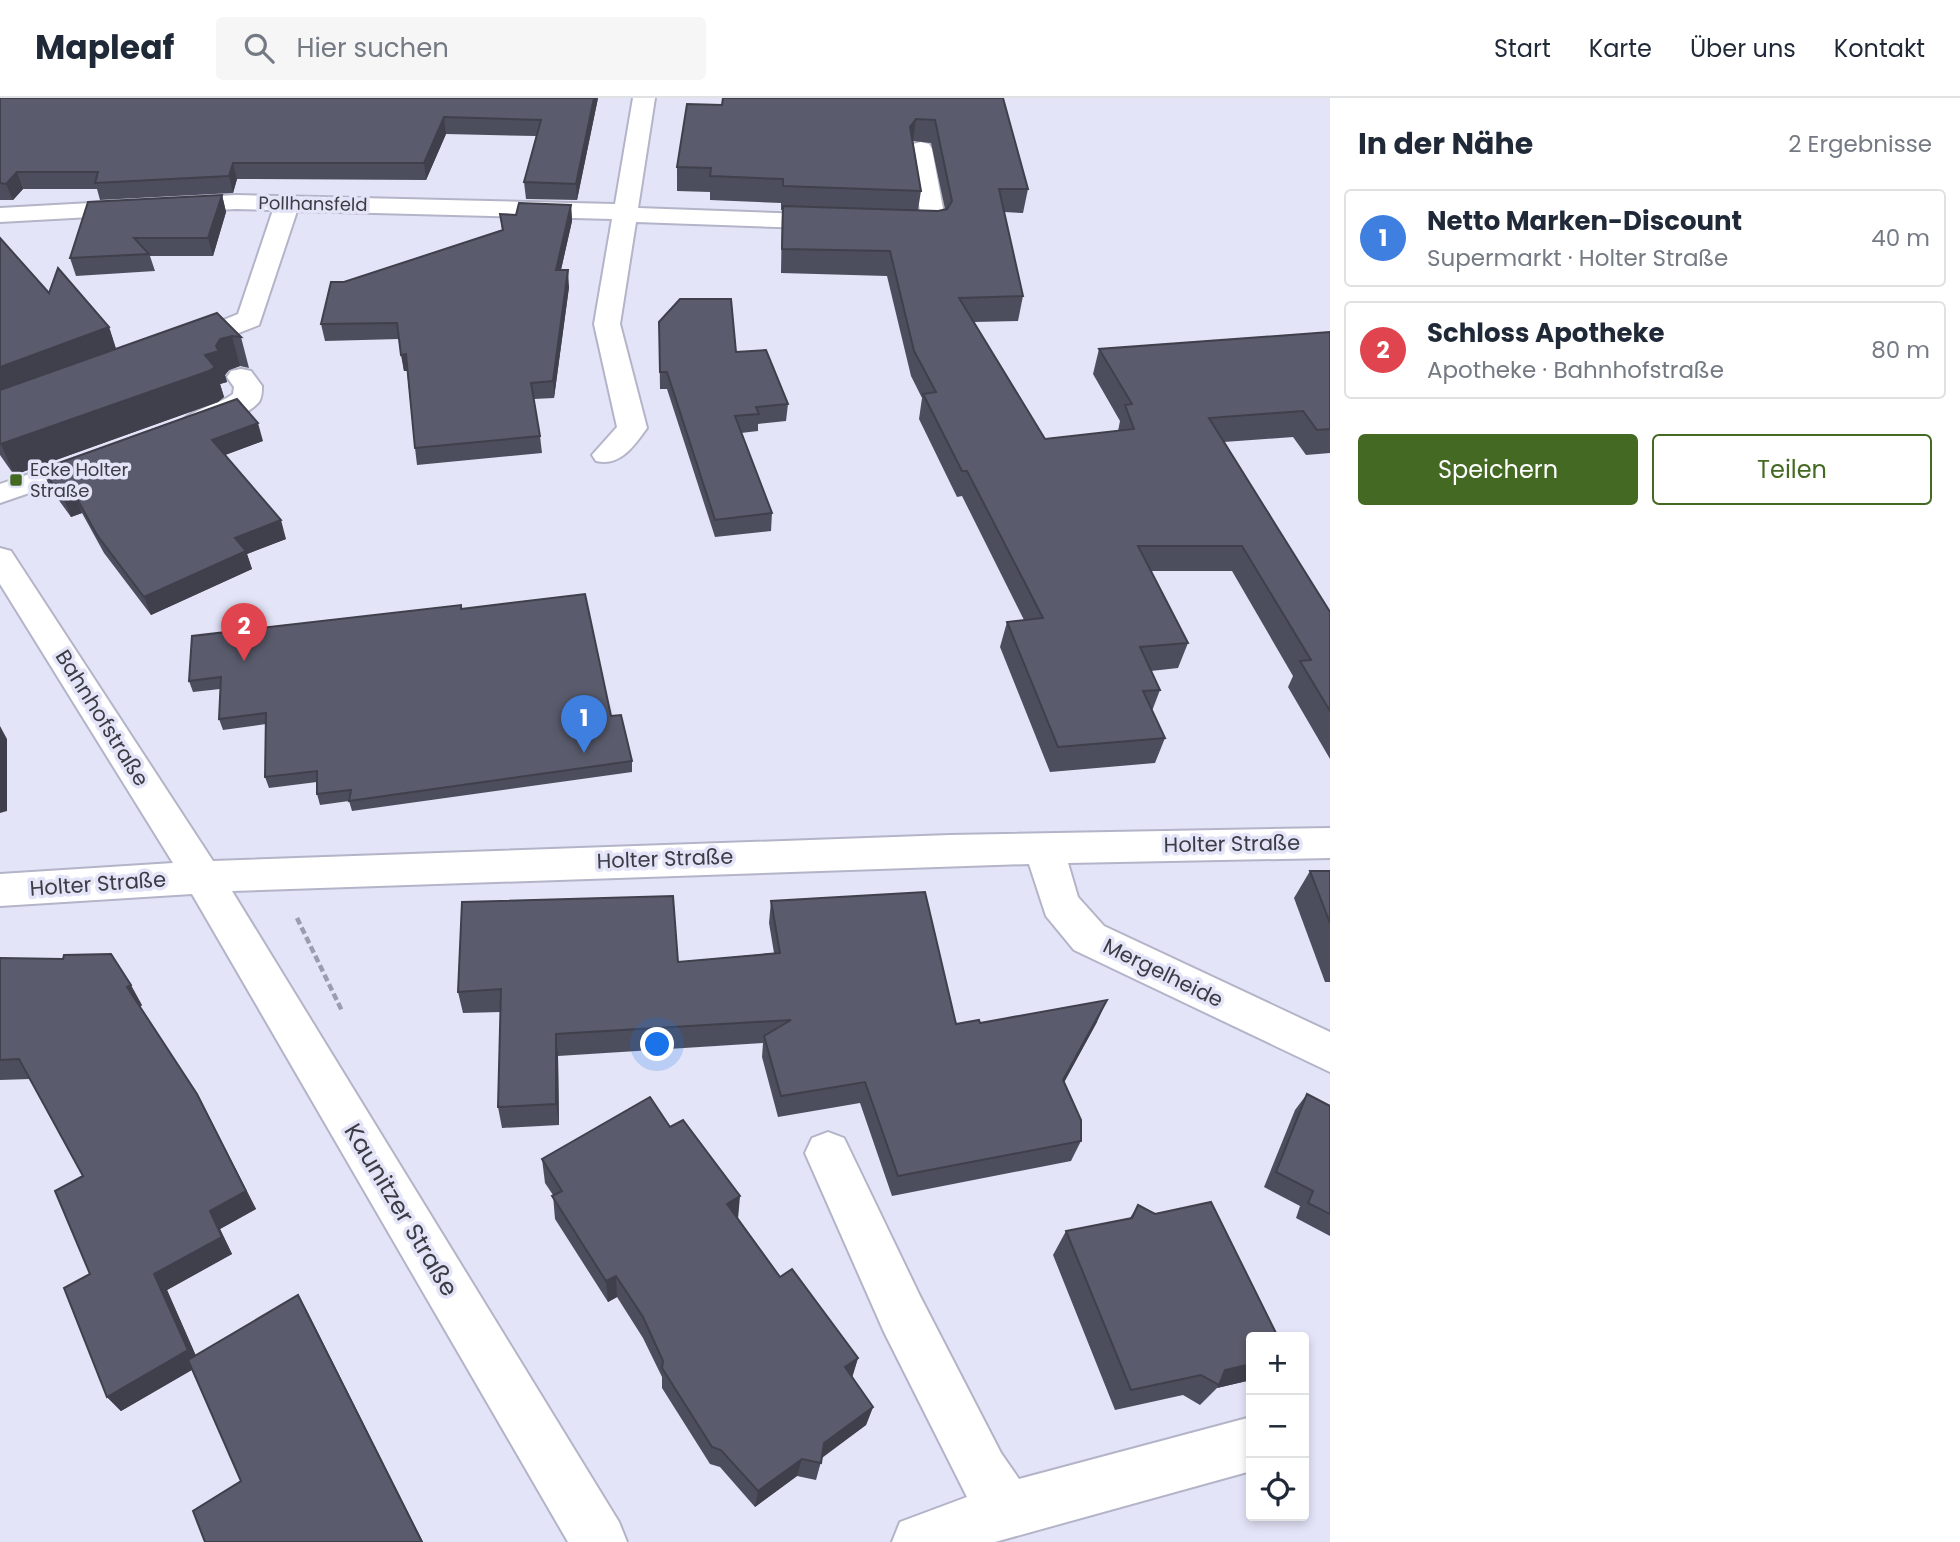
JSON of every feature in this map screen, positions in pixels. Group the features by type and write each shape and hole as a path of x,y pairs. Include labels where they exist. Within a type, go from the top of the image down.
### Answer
{"street":[{"path":"607,455 632,428 607,324 645,98"},
{"path":"879,223 934,225 921,149"},
{"name":"Pollhansfeld","path":"0,215 223,203 626,212 643,217 851,223"},
{"path":"155,358 250,319 287,204"},
{"path":"162,436 212,418 247,398 247,386 241,377"},
{"path":"0,494 125,449"},
{"name":"Bahnhofstraße","path":"0,558 203,878"},
{"name":"Holter Straße","path":"0,890 275,873 1044,848 1330,843"},
{"name":"Mergelheide","path":"1044,848 1060,904 1089,938 1330,1053"},
{"name":"Kaunitzer Straße","path":"203,878 599,1542"},
{"path":"828,1153 909,1327 982,1472 1007,1510"},
{"path":"920,1542 1007,1510 1246,1445"}],"building":[{"path":"0,98 594,98 576,184 524,182 541,120 444,117 424,163 233,163 229,176 95,183 98,172 17,172 6,184 0,183"},
{"path":"723,98 1003,98 1028,189 999,189 1023,296 959,298 1045,439 1134,429 1125,405 1132,404 1099,349 1330,332 1330,429 1317,430 1303,411 1209,418 1330,612 1330,711 1300,661 1311,660 1242,546 1138,546 1188,643 1140,647 1160,690 1143,691 1165,738 1058,747 1007,622 1043,618 967,471 962,471 923,394 936,392 914,351 890,251 782,249 783,206 938,211 947,209 952,201 935,120 916,119 910,127 921,191 783,186 783,179 710,176 711,168 677,167 687,104 722,105"},
{"path":"222,195 208,238 134,238 149,254 70,258 88,202"},
{"path":"519,203 571,205 556,270 568,270 553,381 531,383 540,436 415,448 406,354 401,355 397,323 321,324 331,282 344,282 503,230 500,214 516,215"},
{"path":"0,238 49,293 58,268 109,327 0,367"},
{"path":"680,299 731,299 736,352 766,350 788,404 756,407 759,414 735,416 772,513 715,520 667,372 660,372 659,322"},
{"path":"217,313 241,337 220,339 216,346 219,351 205,355 215,367 209,371 0,443 0,390"},
{"path":"237,399 258,423 212,440 281,520 235,538 246,551 144,597 97,535 75,495 64,499 42,469"},
{"path":"585,594 611,716 621,715 632,761 349,801 351,790 317,794 317,771 265,777 266,713 219,719 221,677 189,681 192,636 461,605 461,609"},
{"path":"1310,871 1330,871 1330,923"},
{"path":"925,892 956,1024 979,1020 980,1023 1107,1000 1063,1080 1081,1120 1081,1141 898,1176 865,1082 781,1096 764,1036 791,1020 556,1034 556,1104 498,1107 501,989 458,992 462,902 673,896 678,962 780,953 771,901"},
{"path":"111,954 131,985 127,987 197,1094 246,1191 210,1211 222,1237 154,1274 188,1350 107,1397 64,1288 90,1274 55,1191 83,1176 19,1059 0,1060 0,958 63,959 64,955"},
{"path":"1307,1094 1330,1106 1330,1214 1308,1203 1313,1191 1276,1172"},
{"path":"650,1097 670,1127 683,1120 740,1196 727,1204 780,1277 792,1269 858,1358 845,1367 873,1407 824,1443 821,1463 802,1459 758,1491 721,1450 712,1447 662,1368 663,1361 643,1317 616,1276 606,1281 552,1196 562,1191 542,1159"},
{"path":"1211,1202 1276,1332 1246,1332 1246,1365 1225,1370 1219,1385 1201,1375 1131,1390 1066,1231 1132,1218 1138,1205 1155,1214"},
{"path":"298,1295 422,1542 205,1542 193,1511 241,1481 188,1360"}],"place":[{"name":"Ecke Holter Straße","path":"16,480"},
{"name":"Schloss Apotheke","path":"244,661"},
{"name":"Netto Marken-Discount","path":"584,753"}]}
